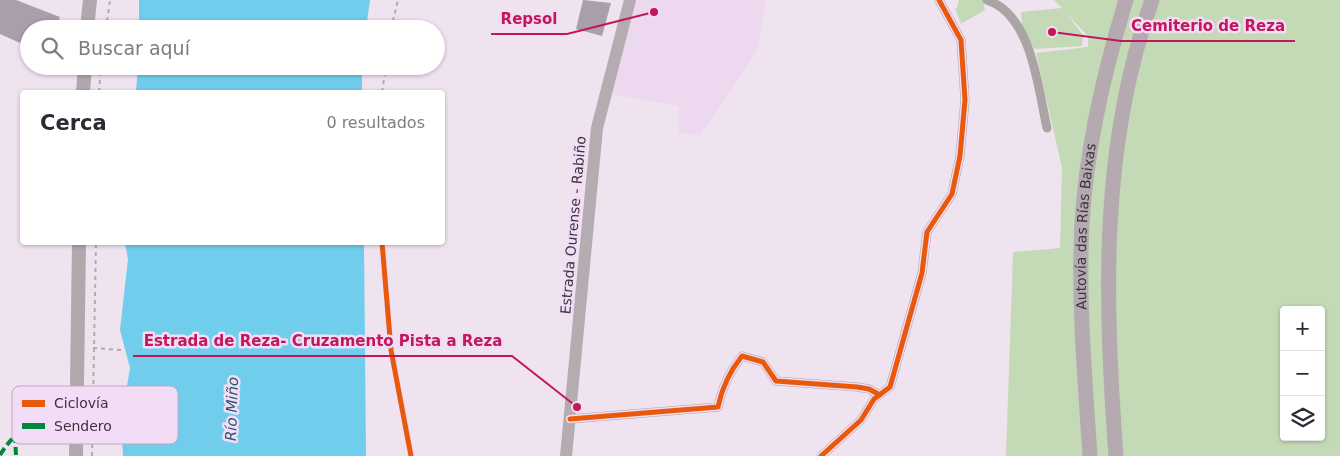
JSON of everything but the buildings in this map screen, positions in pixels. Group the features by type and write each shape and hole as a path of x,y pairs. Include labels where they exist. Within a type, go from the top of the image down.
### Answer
{"highway":[{"path":"88,20 90,0"},
{"path":"1082,320 1074,265 1079,175 1091,94 1115,0"},
{"name":"Autovía das Rías Baixas","path":"1090,456 1082,320 1082,225 1086,176 1101,92 1126,0"},
{"name":"Autovía das Rías Baixas","path":"1116,456 1108,334 1107,272 1110,212 1119,130 1133,66 1152,0"},
{"path":"83,90 84,75"},
{"path":"77,386 79,245"}],"main road":[{"name":"Estrada Ourense - Rabiño","path":"566,456 597,128 630,0"}],"street":[{"path":"821,456 861,420 865,412 890,387 922,273 927,232 952,194 960,156 965,100 961,40 939,0"},
{"path":"987,0 996,3 1014,20 1030,49 1047,128"},
{"path":"570,419 718,407 721,391 733,367 742,356 763,362 776,381 857,387 869,389 880,395"}],"path":[{"path":"107,20 110,0"},
{"path":"393,20 398,0"},
{"path":"99,90 100,75"},
{"path":"382,90 385,75"},
{"path":"93,386 96,245"},
{"path":"382,245 391,350 411,456"},
{"path":"94,348 121,350"}],"shaded area":[{"path":"635,0 766,0 758,47 731,91 700,135 679,133 678,106 612,94"}],"green space":[{"path":"959,0 983,0 985,10 961,24 955,8 957,8"},
{"path":"1054,0 1340,0 1340,456 1006,456 1013,252 1060,248 1062,168 1036,53 1088,47 1088,36 1067,14 1083,35 1082,46 1034,49 1022,28 1021,12 1062,8"}],"water":[{"path":"139,0 370,0 367,20 139,20"},
{"path":"137,75 362,75 362,90 136,90"},
{"name":"Río Miño","path":"125,245 364,245 366,456 123,456 122,444 178,444 178,386 127,386 130,368 120,330 128,259"}],"marked path":[{"path":"0,455 12,440"},
{"path":"15,444 16,456"}],"cycle path":[{"path":"821,456 861,420 874,399 890,387 922,273 927,232 952,194 960,156 965,100 961,40 939,0"},
{"path":"382,245 391,350 411,456"},
{"path":"570,419 718,407 727,380 742,356 763,362 776,381 857,387 869,389 880,395"}],"place":[{"name":"Repsol","path":"654,12"},
{"name":"Cemiterio de Reza","path":"1052,32"},
{"name":"Estrada de Reza- Cruzamento Pista a Reza","path":"577,407"}]}
